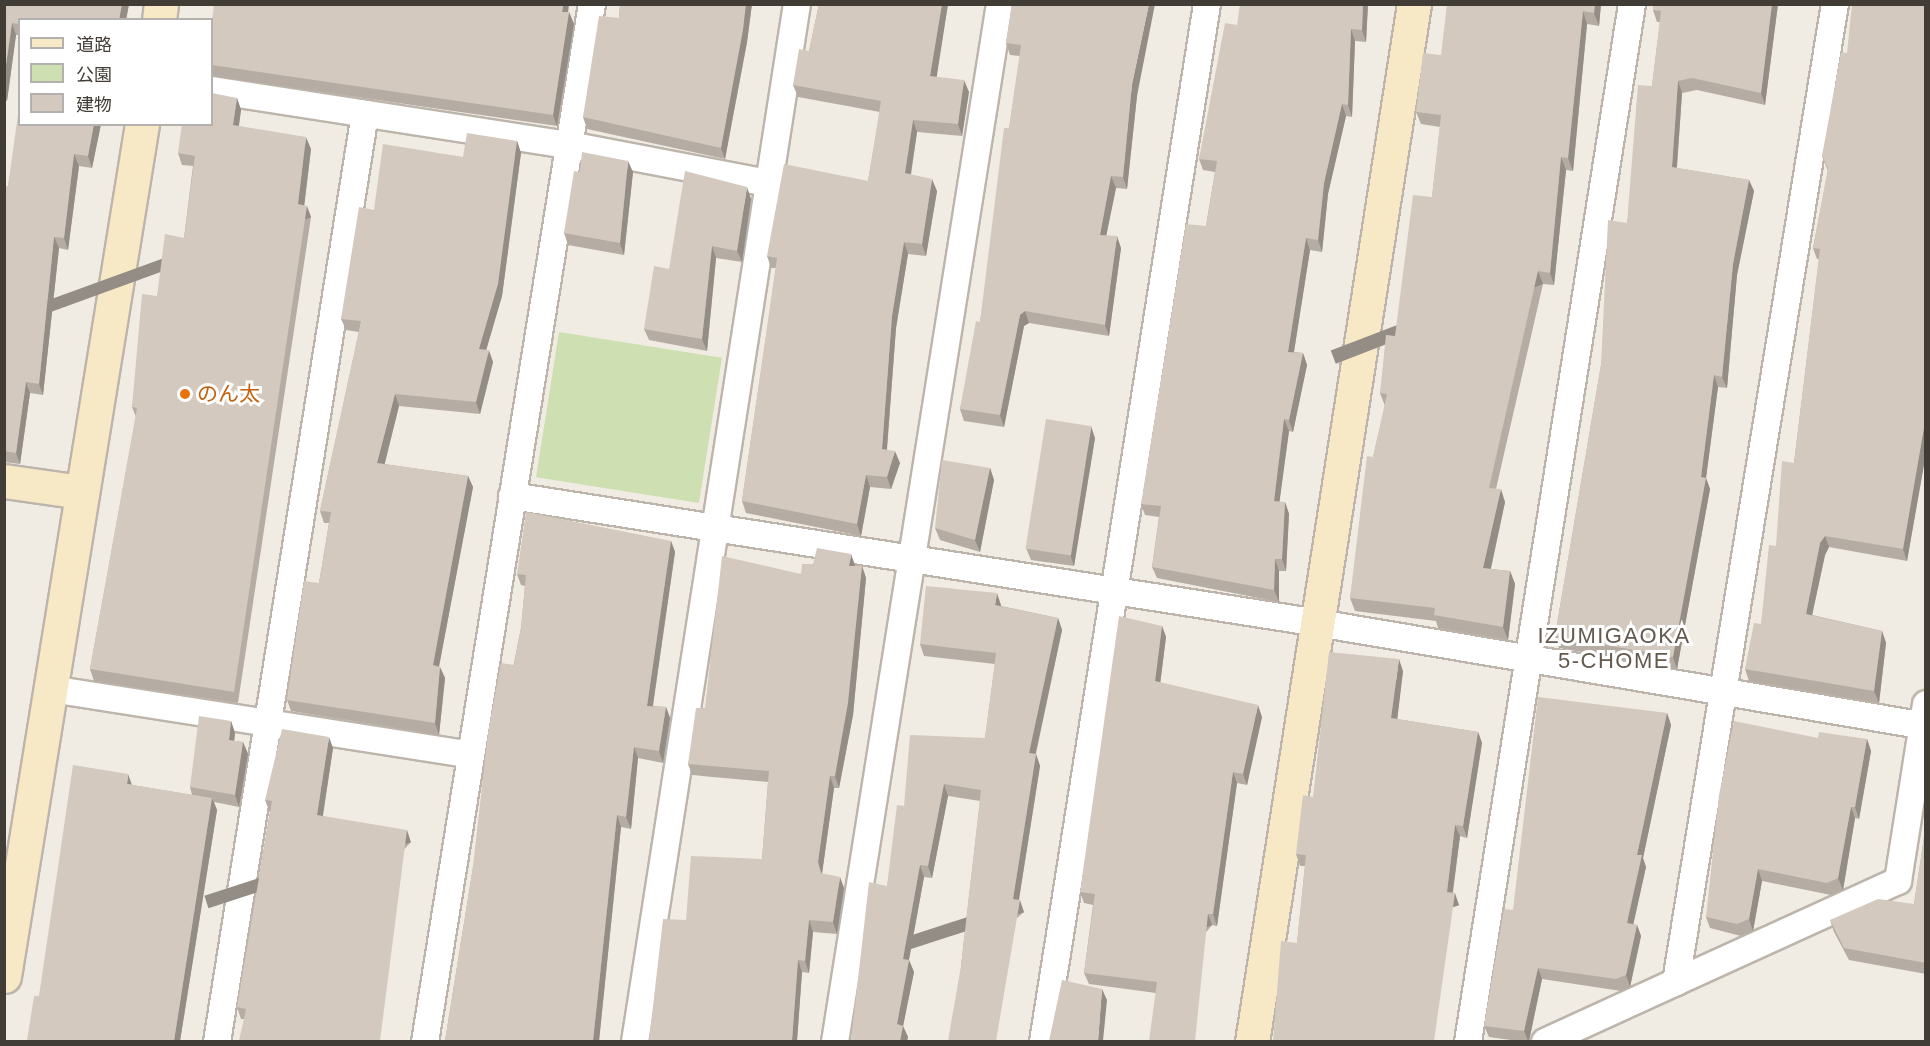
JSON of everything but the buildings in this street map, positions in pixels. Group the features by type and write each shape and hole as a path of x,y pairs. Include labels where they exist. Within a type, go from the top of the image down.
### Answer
{"street":[{"path":"425,1041 592,4"},
{"path":"635,1041 797,4"},
{"path":"836,1041 1000,4"},
{"path":"1042,1041 1206,4"},
{"path":"1252,1041 1414,4"},
{"path":"1468,1041 1526,661 1632,4"},
{"path":"1676,982 1725,695 1835,4"},
{"path":"213,90 569,145 769,183"},
{"path":"217,1041 365,114"},
{"path":"4,976 142,126"},
{"path":"4,481 81,492"},
{"path":"512,496 1318,623 1725,695 1924,719 1898,881 1545,1041"},
{"path":"51,689 471,755"}],"green space":[{"path":"559,332 722,358 699,503 536,477"}],"place":[{"name":"のん太","path":"185,394"}],"district":[{"name":"IZUMIGAOKA 5-CHOME","path":"1614,648"}]}
